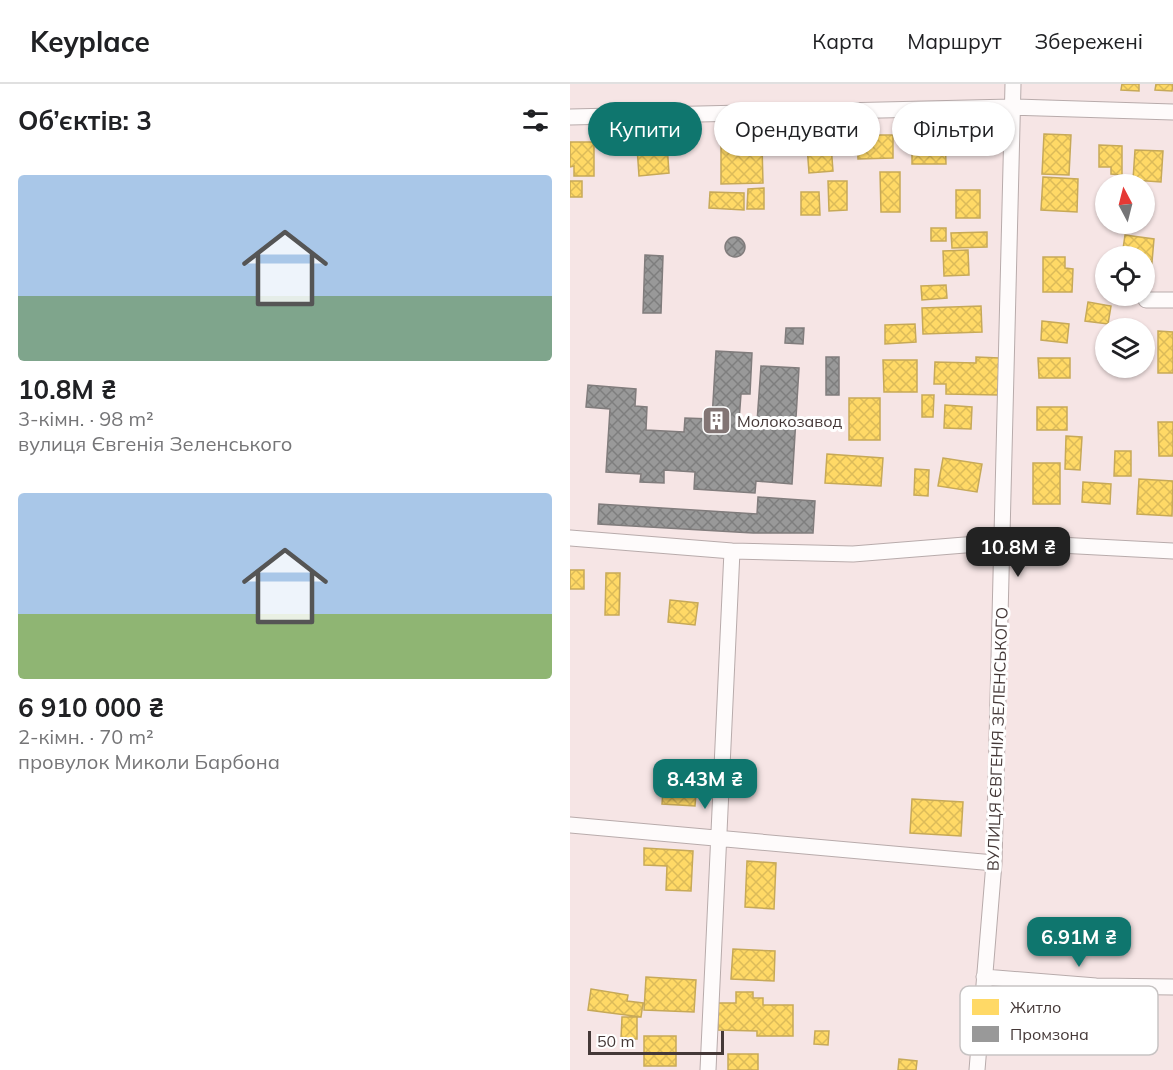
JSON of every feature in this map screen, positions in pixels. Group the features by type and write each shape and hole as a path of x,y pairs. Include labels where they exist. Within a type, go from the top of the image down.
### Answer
{"street":[{"name":"ВУЛИЦЯ ЄВГЕНІЯ ЗЕЛЕНСЬКОГО","path":"1012,102 1013,84"},
{"path":"1015,107 1173,112"},
{"path":"570,117 892,110"},
{"name":"ВУЛИЦЯ ЄВГЕНІЯ ЗЕЛЕНСЬКОГО","path":"983,986 994,863 1011,156"},
{"path":"1155,300 1173,300"},
{"path":"570,538 732,551 853,554 1002,542 1173,551"},
{"path":"708,1070 732,551"},
{"path":"570,825 994,863"},
{"path":"984,977 1096,986"},
{"path":"1158,987 1173,987"},
{"name":"ВУЛИЦЯ ЄВГЕНІЯ ЗЕЛЕНСЬКОГО","path":"977,1070 978,1055"}],"building: Житло":[{"path":"1122,84 1139,84 1139,91 1121,90"},
{"path":"1156,84 1173,84 1172,91 1155,90"},
{"path":"1044,134 1071,135 1069,175 1042,174"},
{"path":"880,135 892,135 893,158 858,159 858,156 880,156"},
{"path":"570,142 588,142 588,156 594,156 594,176 574,176 574,166 570,167"},
{"path":"1099,145 1122,146 1122,174 1111,174 1111,167 1099,167"},
{"path":"1135,150 1163,151 1161,182 1155,182 1155,174 1133,174"},
{"path":"638,156 668,156 669,173 639,176"},
{"path":"721,156 762,156 763,183 721,184"},
{"path":"808,156 832,156 833,171 809,173"},
{"path":"912,156 946,156 946,164 912,164"},
{"path":"880,172 900,172 900,212 881,212"},
{"path":"1043,177 1078,179 1077,212 1041,210"},
{"path":"570,181 582,181 582,197 570,197"},
{"path":"828,181 847,181 847,210 829,211"},
{"path":"764,188 764,209 747,209 748,189"},
{"path":"956,190 980,190 980,218 956,218"},
{"path":"710,192 744,193 744,210 709,208"},
{"path":"801,192 819,192 820,215 801,215"},
{"path":"931,228 946,228 946,241 931,241"},
{"path":"987,232 987,247 952,248 951,233"},
{"path":"1125,235 1154,239 1153,246 1123,246"},
{"path":"968,250 969,275 944,276 943,251"},
{"path":"1043,257 1065,257 1065,268 1073,269 1072,292 1043,292"},
{"path":"946,285 947,298 922,300 921,286"},
{"path":"1088,302 1095,303 1095,306 1111,306 1109,318 1095,318 1095,322 1085,321"},
{"path":"981,306 982,332 923,334 922,308"},
{"path":"1042,321 1069,324 1067,343 1041,340"},
{"path":"915,324 916,342 885,344 885,325"},
{"path":"1158,331 1173,332 1173,373 1158,373"},
{"path":"976,357 999,358 999,395 946,394 946,384 934,384 935,362 976,363"},
{"path":"1038,358 1070,358 1070,378 1039,378"},
{"path":"883,360 917,360 917,392 884,392"},
{"path":"922,395 934,395 933,417 922,417"},
{"path":"849,398 880,398 880,440 849,440"},
{"path":"945,405 972,407 971,429 944,428"},
{"path":"1037,407 1067,407 1067,430 1037,430"},
{"path":"1158,422 1173,422 1173,456 1159,456"},
{"path":"1066,436 1082,437 1080,470 1065,469"},
{"path":"1115,451 1131,451 1131,476 1114,476"},
{"path":"827,454 883,458 881,486 825,483"},
{"path":"943,458 982,464 977,492 938,486"},
{"path":"1033,463 1060,463 1060,504 1033,504"},
{"path":"915,469 929,470 928,496 914,495"},
{"path":"1139,479 1173,481 1172,516 1137,514"},
{"path":"1083,482 1111,484 1110,504 1082,502"},
{"path":"570,570 584,570 584,589 570,589"},
{"path":"606,573 620,573 619,615 605,615"},
{"path":"670,600 698,603 695,625 668,622"},
{"path":"664,779 697,781 695,806 662,804"},
{"path":"912,799 963,802 961,836 910,833"},
{"path":"644,848 693,851 691,891 666,890 667,866 644,865"},
{"path":"747,861 776,863 774,909 745,907"},
{"path":"733,949 775,951 774,981 731,979"},
{"path":"646,977 696,980 694,1012 644,1010"},
{"path":"591,989 628,995 627,1001 643,1003 641,1017 588,1010"},
{"path":"736,992 753,992 753,998 763,998 763,1005 793,1005 793,1036 757,1036 757,1031 718,1030 718,1003 736,1003"},
{"path":"622,1017 637,1017 637,1039 621,1039"},
{"path":"815,1031 829,1031 828,1045 814,1044"},
{"path":"644,1036 676,1036 676,1066 644,1066"},
{"path":"728,1054 758,1054 758,1070 728,1070"},
{"path":"899,1059 917,1061 916,1070 898,1070"}],"building: Промзона":[{"path":"735,237 742,240 745,247 742,254 735,257 728,254 725,247 728,240"},
{"path":"645,255 663,256 661,313 643,313"},
{"path":"786,328 804,328 803,344 785,343"},
{"name":"Молокозавод","path":"716,351 752,353 750,394 741,394 739,421 757,422 761,366 799,368 792,484 756,481 755,493 694,489 695,472 664,470 664,483 640,482 641,474 606,472 610,409 586,407 588,385 636,389 635,406 647,407 646,430 684,432 685,418 712,419"},
{"path":"826,357 839,357 839,395 826,395"},
{"path":"758,497 815,501 813,533 753,533 598,524 599,504 757,514"}],"place":[{"name":"Молокозавод","path":"716,421"}]}
